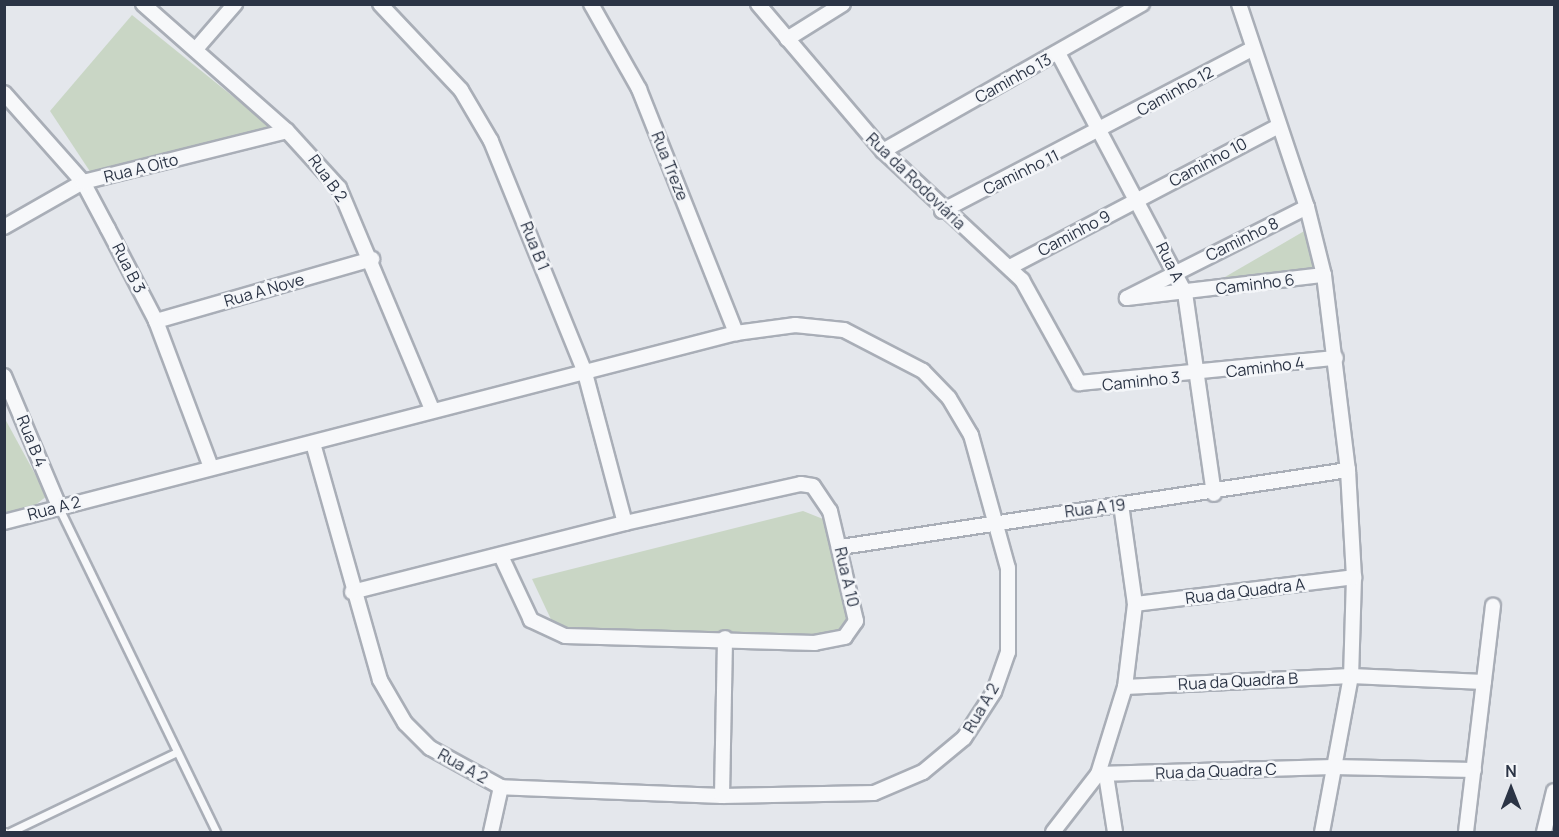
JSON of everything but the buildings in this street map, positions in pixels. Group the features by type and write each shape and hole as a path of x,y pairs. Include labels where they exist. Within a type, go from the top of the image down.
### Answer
{"street":[{"name":"Rua B 2","path":"143,4 287,130 342,193 372,259 432,409"},
{"path":"196,49 235,4"},
{"name":"Rua B 1","path":"380,4 461,90 490,141 585,373 625,523"},
{"name":"Rua Treze","path":"591,4 639,89 736,333"},
{"name":"Rua da Rodoviária","path":"758,4 883,151 942,211 1010,267 1032,296 1066,367 1088,385"},
{"path":"787,39 843,4"},
{"name":"Caminho 13","path":"883,151 1142,4"},
{"path":"1239,4 1250,50 1307,207 1324,275 1348,470 1354,577 1351,676 1322,832"},
{"name":"Caminho 12","path":"1099,133 1250,50"},
{"name":"Rua A","path":"1058,52 1099,133 1138,199 1185,293 1194,375 1214,494"},
{"name":"Rua B 3","path":"4,93 83,183 156,321 211,466"},
{"name":"Caminho 10","path":"1138,199 1279,126"},
{"name":"Rua A Oito","path":"4,227 83,183 287,130"},
{"name":"Caminho 11","path":"942,211 1099,133"},
{"name":"Caminho 9","path":"1010,267 1138,199"},
{"name":"Caminho 8","path":"1127,298 1307,207"},
{"name":"Rua A Nove","path":"156,321 372,259"},
{"name":"Caminho 6","path":"1127,298 1324,275"},
{"name":"Rua A 2","path":"4,522 211,466 313,443 432,409 585,373 736,333 795,326 844,330 923,371 949,398 971,435 998,520 1008,568 1008,652 994,692 964,738 923,772 874,793 722,796 501,787 463,770 405,723 380,680 352,592 313,443"},
{"name":"Caminho 4","path":"1194,375 1336,358"},
{"name":"Caminho 3","path":"1088,385 1194,375"},
{"name":"Rua B 4","path":"4,376 59,506"},
{"name":"Rua A 19","path":"841,547 998,520 1214,494 1348,470"},
{"name":"Rua A 10","path":"352,592 625,523 801,484 824,497 841,547 856,607 856,621 845,637 815,643 725,638 565,636 545,630 521,604 501,556"},
{"path":"1053,832 1102,774 1125,687 1135,604 1121,506"},
{"name":"Rua da Quadra A","path":"1135,604 1354,577"},
{"path":"1467,832 1493,606"},
{"path":"722,796 725,638"},
{"name":"Rua da Quadra B","path":"1125,687 1351,676 1484,682"},
{"name":"Rua da Quadra C","path":"1102,774 1333,767 1474,770"},
{"path":"1102,774 1115,832"},
{"path":"491,832 501,787"},
{"path":"1544,832 1554,791"}],"lane":[{"path":"59,506 175,753 216,832"},
{"path":"10,832 175,753"}],"green space":[{"path":"132,15 277,132 93,176 50,111"},
{"path":"1306,230 1317,271 1206,288"},
{"path":"4,417 47,496 5,528 4,528"},
{"path":"803,511 828,521 853,619 836,641 556,630 532,579"}]}
